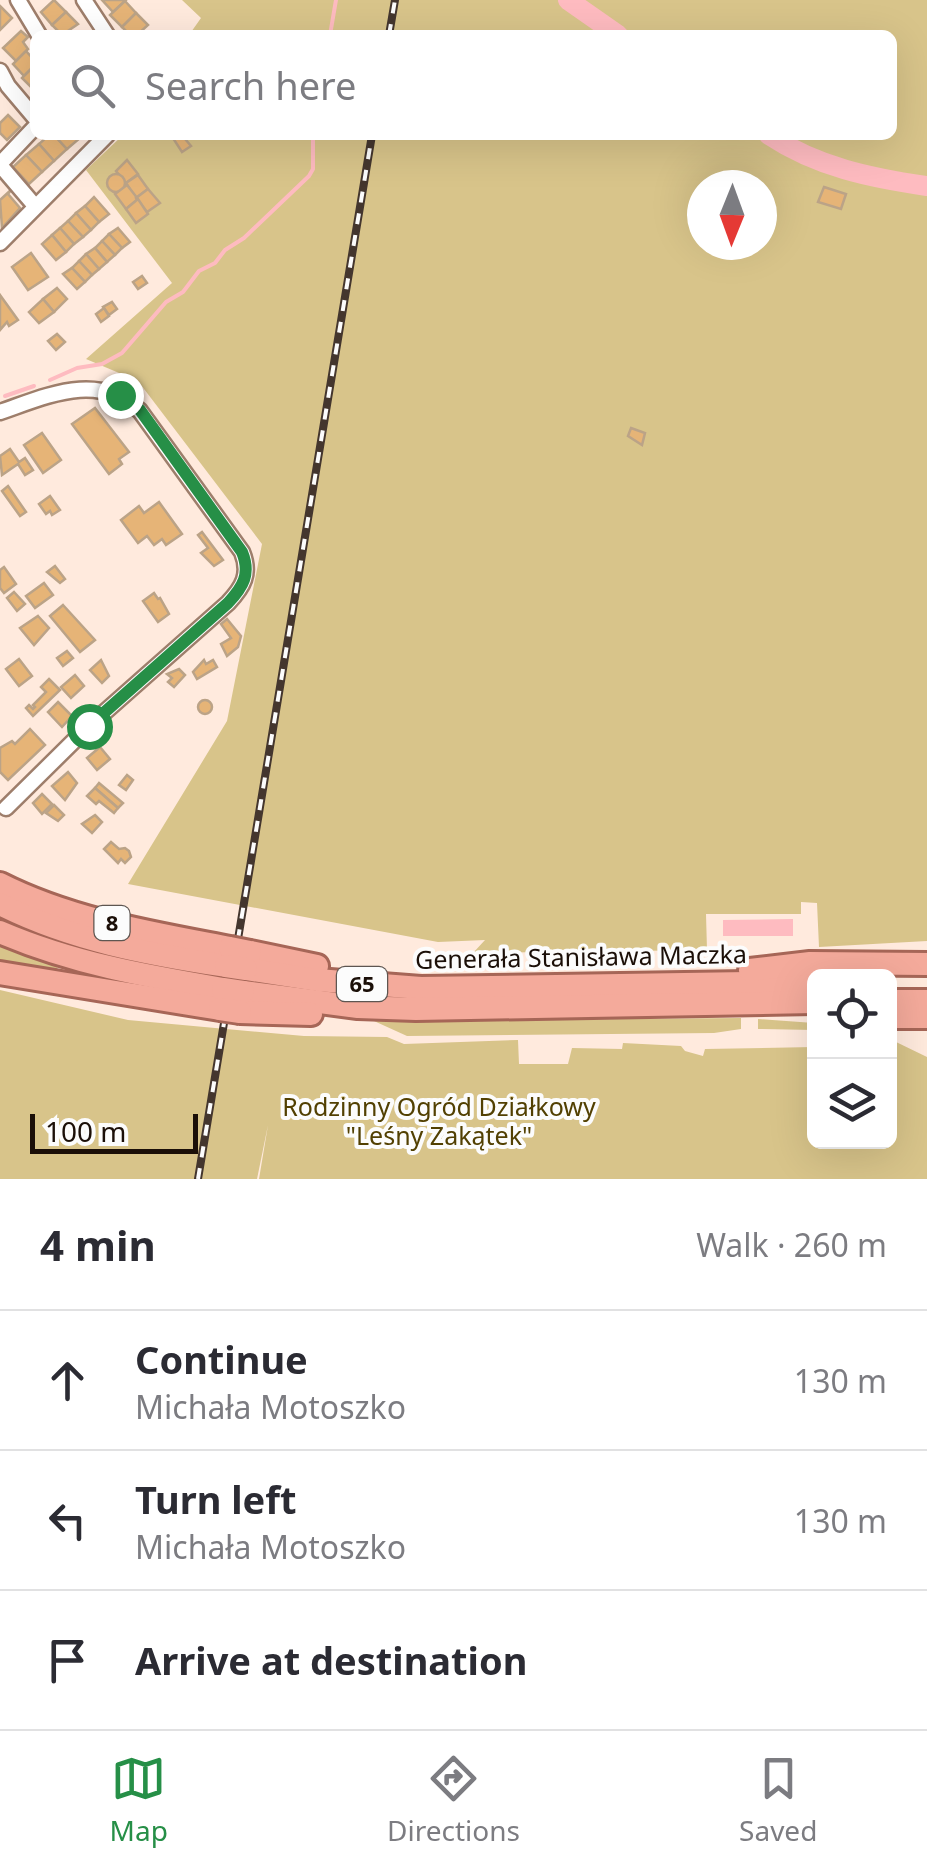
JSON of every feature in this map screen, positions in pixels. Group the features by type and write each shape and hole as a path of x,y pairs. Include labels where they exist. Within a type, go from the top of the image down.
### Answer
{"highway":[{"name":"8","path":"0,884 235,980 404,1018 475,998"},
{"path":"0,904 72,935 235,980"},
{"path":"0,932 64,958 105,968 235,980"},
{"path":"633,985 810,963 927,964"},
{"name":"8","path":"0,973 235,980 388,978 475,998"},
{"path":"897,980 927,980"},
{"name":"Generała Stanisława Maczka","path":"475,998 633,985 807,982"},
{"name":"Generała Stanisława Maczka","path":"475,998 653,1005 807,1002"},
{"path":"897,1001 927,1001"},
{"path":"653,1005 807,1017"},
{"path":"897,1017 927,1017"}],"street":[{"path":"18,0 36,30"},
{"path":"84,0 104,30"},
{"path":"0,71 30,112"},
{"path":"30,132 0,164 35,206"},
{"path":"0,243 102,140"},
{"path":"0,412 81,388 105,390 129,400 242,552 247,570 240,589 228,603 89,726 6,808"}],"green space":[{"path":"182,0 927,0 927,941 819,947 817,903 801,902 801,914 706,914 707,950 473,953 485,940 438,942 128,884 227,721 262,544 138,381 86,359 172,283 86,170 118,140 897,140 897,30 193,30 201,18"},
{"path":"0,943 58,965 56,976 0,966"},
{"name":"Rodzinny Ogród Działkowy \"Leśny Zakątek\"","path":"0,990 128,1020 304,1036 387,1037 404,1044 518,1040 519,1064 568,1064 572,1048 622,1049 623,1043 681,1046 703,1056 705,1049 807,1047 807,1149 897,1149 897,1042 927,1057 927,1179 259,1179 268,1125 257,1179 0,1179"},
{"path":"741,1018 741,1029 714,1033 407,1036 374,1021"},
{"path":"758,1019 807,1022 807,1030 758,1029"}],"shaded area":[{"path":"793,919 793,936 723,936 723,920"}],"building":[{"path":"54,0 66,12 52,25 41,12"},
{"path":"102,0 126,0 113,12"},
{"path":"125,1 136,13 122,27 110,15"},
{"path":"0,6 12,18 0,30"},
{"path":"66,12 78,24 69,30 57,30 52,25"},
{"path":"136,13 148,25 142,30 122,27"},
{"path":"21,31 28,37 23,42 28,49 16,61 3,48"},
{"path":"26,51 30,55 30,70 24,76 13,64"},
{"path":"30,70 30,86 22,78"},
{"path":"8,115 20,127 7,140 0,133 0,123"},
{"path":"43,140 59,140 67,149 54,161 39,144"},
{"path":"59,140 78,140 67,149"},
{"path":"174,140 186,140 191,146 182,152"},
{"path":"39,144 54,161 42,172 26,155"},
{"path":"26,155 42,172 29,184 13,167"},
{"path":"127,160 138,174 126,183 116,171"},
{"path":"116,174 125,183 116,192 107,183"},
{"path":"138,175 148,189 136,198 126,183"},
{"path":"127,185 138,199 126,209 115,194"},
{"path":"824,187 846,194 841,209 818,202"},
{"path":"12,189 8,194 20,208 2,228 0,200"},
{"path":"148,189 160,203 147,212 136,198"},
{"path":"94,197 109,214 99,222 85,206"},
{"path":"138,199 148,214 136,223 126,209"},
{"path":"85,206 99,222 91,230 76,213"},
{"path":"76,213 91,230 83,237 68,221"},
{"path":"68,221 83,237 74,244 60,228"},
{"path":"60,228 74,244 66,252 52,235"},
{"path":"118,228 130,242 122,248 109,234"},
{"path":"109,234 122,248 115,255 102,241"},
{"path":"52,235 66,252 56,260 42,244"},
{"path":"102,241 115,255 107,262 95,248"},
{"path":"95,248 107,262 99,269 86,254"},
{"path":"31,253 48,277 28,290 12,267"},
{"path":"86,254 99,269 92,275 79,261"},
{"path":"79,261 92,275 85,282 72,268"},
{"path":"72,268 85,282 77,289 63,274"},
{"path":"142,276 147,283 138,289 133,282"},
{"path":"57,288 67,299 54,312 43,299"},
{"path":"0,295 18,320 9,326 7,322 0,330"},
{"path":"43,299 54,312 39,323 29,312"},
{"path":"112,302 117,309 109,315 103,307"},
{"path":"104,308 109,316 101,322 96,314"},
{"path":"57,334 65,342 56,350 48,341"},
{"path":"95,408 129,452 109,474 72,424"},
{"path":"631,428 645,433 642,445 628,436"},
{"path":"42,433 61,460 43,473 24,445"},
{"path":"10,449 19,462 25,458 33,470 25,475 18,464 2,475 0,456"},
{"path":"8,486 26,512 20,516 2,491"},
{"path":"50,496 60,510 52,515 50,511 46,514 39,504"},
{"path":"159,502 182,534 166,545 162,539 154,545 147,536 138,543 121,520 139,506 144,513"},
{"path":"202,532 223,560 214,566 201,553 208,548 198,535"},
{"path":"55,566 65,579 60,583 47,572"},
{"path":"4,567 16,584 4,593 0,588 0,570"},
{"path":"44,583 53,595 35,608 26,596"},
{"path":"14,592 25,604 17,611 7,598"},
{"path":"154,593 169,614 158,622 143,601"},
{"path":"63,605 95,640 80,652 50,616"},
{"path":"38,616 49,628 34,645 20,628"},
{"path":"227,619 241,636 238,647 227,656 221,644 231,638 221,624"},
{"path":"67,651 73,658 63,666 57,658"},
{"path":"19,659 32,676 19,686 6,669"},
{"path":"101,660 109,676 102,683 90,670"},
{"path":"204,660 206,664 213,660 217,667 197,679 193,672"},
{"path":"179,669 185,675 174,687 167,674"},
{"path":"75,675 84,686 71,698 61,687"},
{"path":"49,679 60,690 33,716 26,708 35,707 46,692 41,687"},
{"path":"205,700 212,707 205,714 198,707"},
{"path":"58,702 72,716 62,727 48,712"},
{"path":"30,729 45,745 8,780 0,772 0,748 12,741 15,744"},
{"path":"100,747 110,759 97,770 87,758"},
{"path":"68,772 77,783 65,800 52,786"},
{"path":"127,775 133,780 126,790 119,785"},
{"path":"99,783 123,803 118,808 95,788"},
{"path":"95,788 118,808 114,813 87,796"},
{"path":"42,794 52,804 42,814 33,803"},
{"path":"54,805 64,815 58,821 46,813"},
{"path":"95,815 102,822 92,833 82,824"},
{"path":"111,842 129,851 131,857 125,863 121,859 118,863 104,849"}],"waterway":[{"path":"331,30 336,0"},
{"path":"568,0 611,30"},
{"path":"50,380 77,368 102,364 122,353 166,302 183,292 199,271 215,263 225,250 244,238 309,176 313,169 313,140"},
{"path":"777,140 845,170 927,186"},
{"path":"5,396 34,386"}],"railway":[{"path":"390,30 395,0"},
{"path":"198,1179 371,140"}],"route":[{"path":"89,726 228,603 240,589 247,570 242,552 140,410 120,395"}]}
